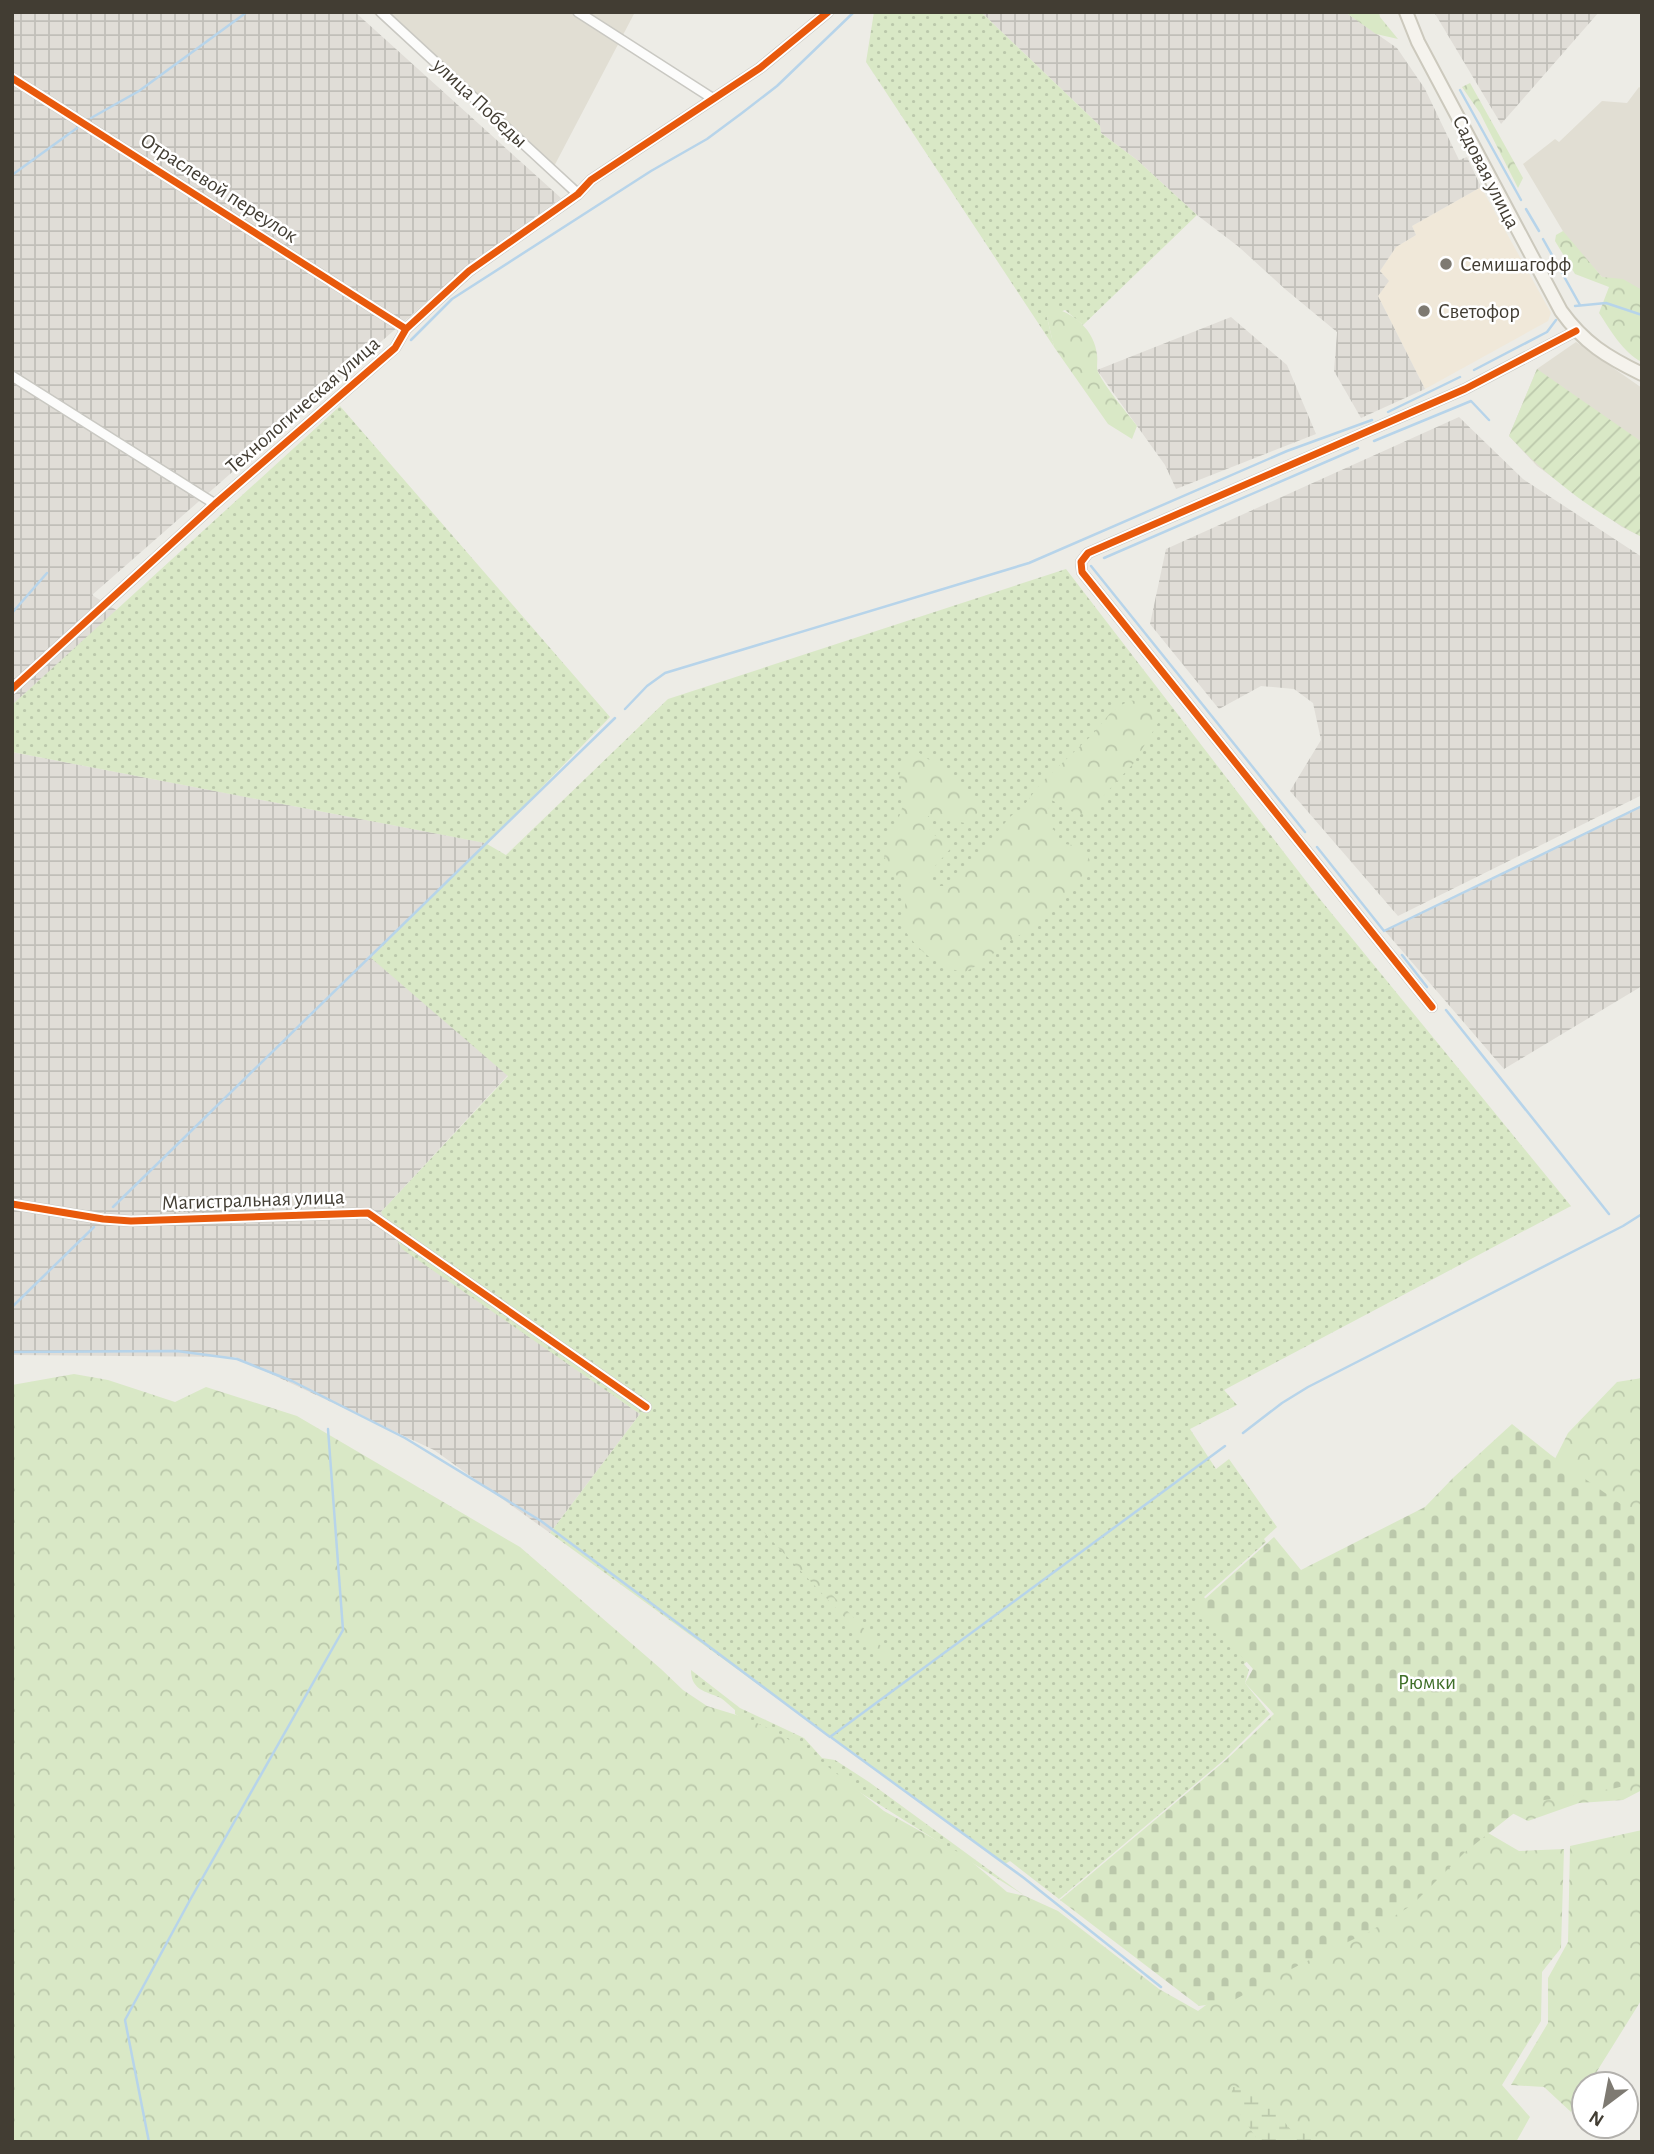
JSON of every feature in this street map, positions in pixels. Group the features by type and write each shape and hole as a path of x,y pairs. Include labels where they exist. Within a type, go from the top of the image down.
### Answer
{"main road":[{"name":"Садовая улица","path":"1406,12 1418,42 1561,311 1576,331 1604,354 1642,374"}],"street":[{"name":"улица Победы","path":"381,12 578,194"},
{"path":"578,12 712,98"},
{"name":"Технологическая улица","path":"12,689 215,504 395,348 406,329 469,271 578,194 591,180 760,68 828,12"},
{"name":"Отраслевой переулок","path":"12,78 406,329"},
{"path":"1432,1007 1082,572 1081,562 1088,553 1474,385 1576,331"},
{"path":"12,376 215,504"},
{"name":"Магистральная улица","path":"12,1204 131,1221 368,1213 646,1407"}],"shaded area":[{"path":"12,12 355,12 561,198 464,269 92,595 118,611 12,705"},
{"path":"372,12 635,12 550,174"},
{"path":"981,12 1345,12 1397,48 1425,89 1459,160 1467,157 1481,187 1412,226 1416,235 1396,247 1380,271 1389,281 1378,296 1425,389 1361,418 1334,371 1337,332 1239,247 1197,215 1137,160 1101,133 1100,126"},
{"path":"1434,12 1599,12 1501,124"},
{"path":"1639,87 1642,89 1642,297 1602,277 1567,238 1523,164 1555,139 1559,142 1602,101 1627,103"},
{"path":"1481,187 1551,313 1548,321 1425,389 1378,296 1388,281 1380,271 1396,247 1416,235 1412,226"},
{"path":"1231,317 1287,365 1316,434 1176,489 1165,465 1097,370"},
{"path":"1576,342 1642,388 1642,537 1622,527 1537,466 1509,436 1537,369"},
{"path":"1459,417 1523,479 1642,557 1642,795 1398,916 1290,791 1321,740 1313,703 1294,689 1261,686 1219,709 1150,624 1166,549"},
{"path":"12,752 486,843 508,1075 381,1212 523,1332 640,1414 550,1533 434,1450 235,1357 12,1355"},
{"path":"1642,805 1642,986 1504,1069 1385,931"}],"green space":[{"path":"874,12 981,12 1100,126 1101,133 1137,160 1197,215 1083,325 1065,310 1047,317 1054,347 866,62"},
{"path":"1345,12 1379,12 1398,39 1376,34"},
{"path":"1470,83 1523,178 1518,188 1480,113 1462,87"},
{"path":"1563,231 1602,277 1623,279 1642,290 1642,362 1623,347 1599,313 1609,287 1575,274 1555,241 1556,235"},
{"path":"1051,308 1075,318 1092,338 1098,372 1137,426 1132,439 1108,424 1054,347 1047,317"},
{"path":"1537,369 1642,442 1642,537 1571,492 1509,436"},
{"path":"340,406 610,717 487,844 506,855 668,699 1066,569 1319,898 1571,1206 1224,1390 1237,1405 1190,1429 1216,1469 1229,1459 1277,1527 1264,1539 1266,1542 1204,1597 1254,1656 1244,1664 1249,1670 1245,1683 1270,1714 1225,1759 1059,1899 1010,1861 1005,1864 550,1533 640,1414 402,1249 381,1212 508,1076 371,958 485,843 12,752 12,705"},
{"path":"1129,700 1146,703 1158,723 1133,764 1105,794 1096,809 1078,815 1048,798 1057,837 1064,844 1081,846 1093,865 1030,929 1003,945 985,961 963,973 928,956 903,928 903,890 884,857 891,831 904,802 899,776 907,755 918,752 941,768 981,807 970,824 928,816 932,833 952,847 928,874 930,886 950,886 1011,816 1022,808 1041,783 1092,735 1111,712"},
{"path":"74,1374 108,1380 175,1402 206,1387 297,1416 520,1547 683,1690 707,1706 775,1731 813,1755 884,1811 965,1856 1007,1892 1025,1896 1058,1911 1159,1989 1198,2011 1459,1816 1519,1851 1564,1849 1561,1948 1542,1972 1541,2021 1502,2085 1530,2117 1516,2142 12,2142 12,1385"},
{"path":"1642,1378 1642,1790 1623,1800 1579,1803 1528,1821 1502,1808 1519,1530 1568,1433 1617,1382"},
{"name":"Рюмки","path":"1512,1424 1642,1519 1642,1781 1527,1803 1465,1852 1412,1905 1369,1932 1232,2001 1199,2006 1060,1900 1226,1760 1274,1714 1245,1683 1253,1669 1197,1606 1274,1537 1301,1570 1425,1507"},
{"path":"743,1501 892,1658 886,1661 738,1505"},
{"path":"691,1670 740,1708 804,1738 822,1758 835,1760 869,1782 1025,1896 735,1714 735,1710 724,1700 695,1685"},
{"path":"1642,1830 1642,1999 1598,2070 1570,2070 1570,2111 1544,2087 1511,2085 1548,2023 1548,1978 1568,1942 1570,1846"},
{"path":"1233,2087 1257,2089 1291,2130 1318,2137 1324,2142 1259,2142 1230,2099"}],"waterway":[{"path":"91,118 139,91 247,12"},
{"path":"411,340 452,299 651,171 707,139 777,86 854,12"},
{"path":"1460,90 1521,200"},
{"path":"12,175 77,128"},
{"path":"1526,209 1539,231"},
{"path":"1543,239 1580,305"},
{"path":"1575,306 1606,303 1642,315"},
{"path":"1474,370 1547,332 1556,320"},
{"path":"1388,412 1460,377"},
{"path":"1374,441 1471,401 1489,420"},
{"path":"625,709 647,686 665,673 1029,563 1287,451 1372,420"},
{"path":"1104,558 1358,448"},
{"path":"1091,566 1305,832"},
{"path":"12,613 47,573"},
{"path":"113,1207 615,718"},
{"path":"1317,847 1384,931 1642,806"},
{"path":"1402,955 1427,987"},
{"path":"1446,1010 1609,1214"},
{"path":"1243,1433 1308,1387 1642,1214"},
{"path":"12,1307 94,1227"},
{"path":"12,1352 177,1351 237,1359 292,1381 405,1438 541,1521 830,1737 1225,1446"},
{"path":"149,2142 125,2020 343,1630 328,1429"},
{"path":"832,1738 1024,1878 1161,1987"}],"cycle path":[{"path":"12,689 215,504 395,348 406,329 469,271 578,194 591,180 760,68 828,12"},
{"path":"12,78 406,329"},
{"path":"1432,1007 1082,572 1081,562 1088,553 1465,389 1576,331"},
{"path":"12,1204 131,1221 368,1213 646,1407"}],"place":[{"name":"Семишагофф","path":"1446,264"},
{"name":"Светофор","path":"1424,311"}]}
